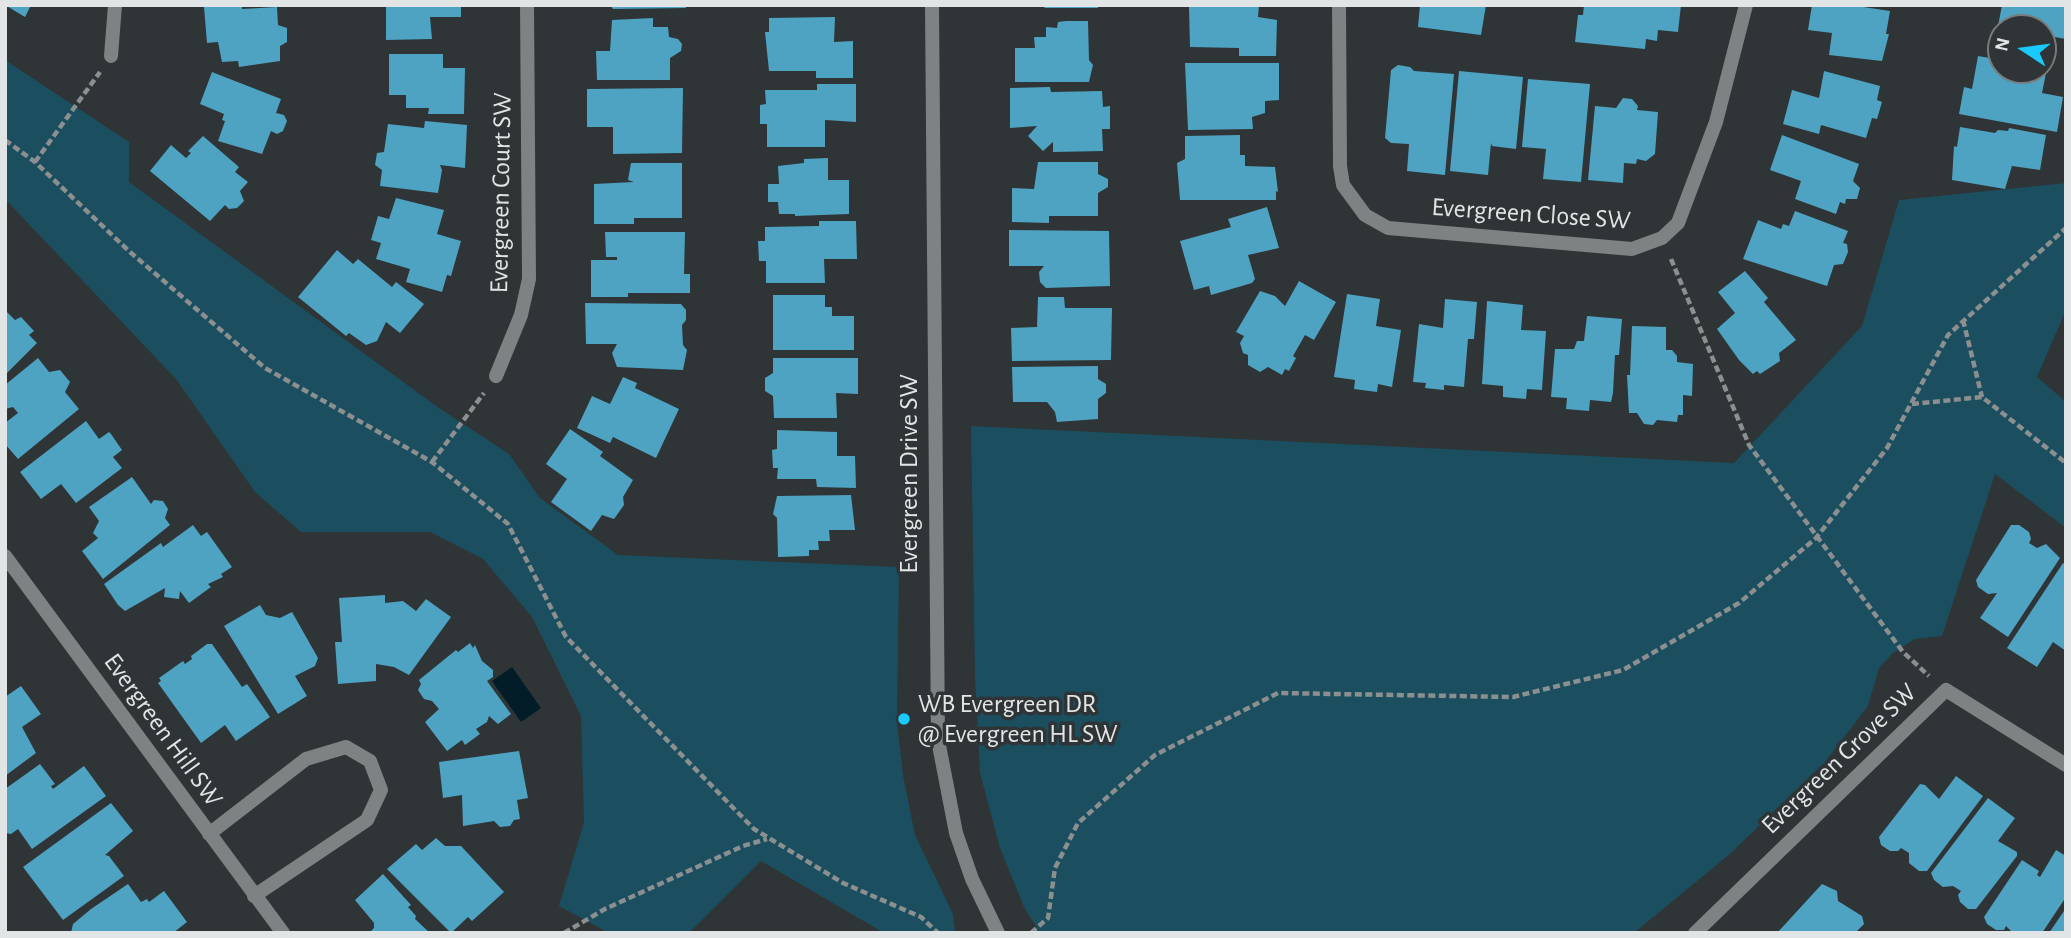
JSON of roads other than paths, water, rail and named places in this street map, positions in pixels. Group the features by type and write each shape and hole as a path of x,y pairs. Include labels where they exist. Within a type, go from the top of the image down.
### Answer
{"street":[{"path":"111,56 115,5"},
{"name":"Evergreen Court SW","path":"496,376 521,315 529,279 527,5"},
{"name":"Evergreen Drive SW","path":"932,5 938,740 956,833 972,879 998,933"},
{"name":"Evergreen Close SW","path":"1339,5 1342,176 1343,185 1358,209 1388,228 1632,249 1662,237 1678,223 1703,160 1729,80 1745,5"},
{"name":"Evergreen Hill SW","path":"5,556 283,933"},
{"name":"Evergreen Grove SW","path":"1695,933 1946,690 2066,765"},
{"path":"209,834 306,760 346,747 370,761 381,790 367,820 254,896"}],"place":[{"name":"WB Evergreen DR @ Evergreen HL SW","path":"904,719"}]}
